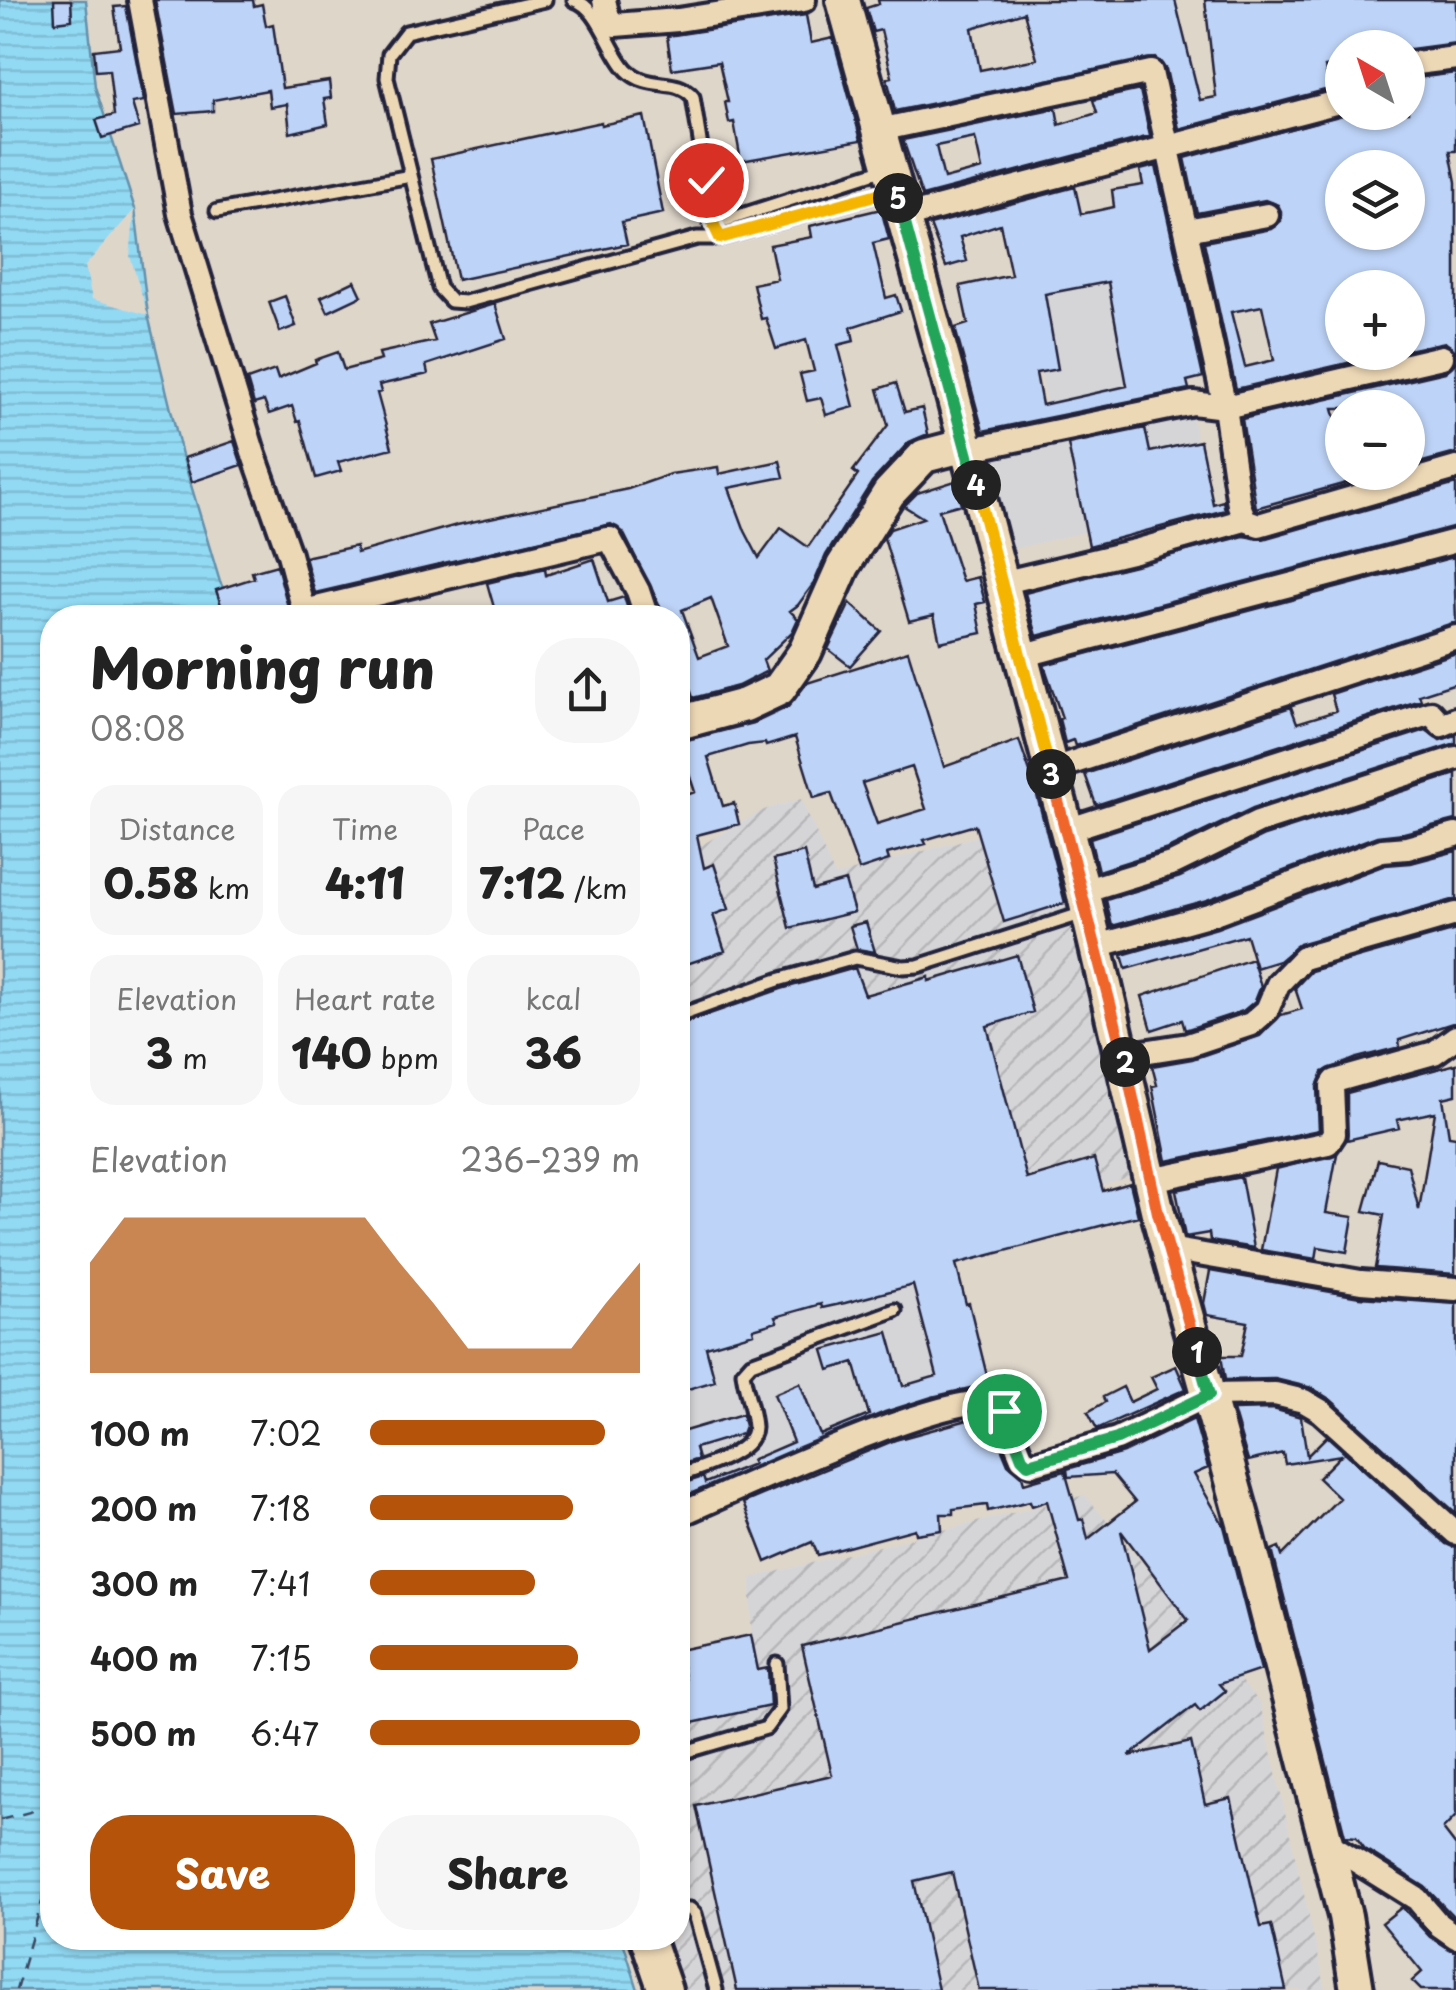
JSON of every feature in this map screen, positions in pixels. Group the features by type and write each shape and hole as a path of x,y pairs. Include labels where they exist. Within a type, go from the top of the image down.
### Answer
{"main road":[{"path":"843,0 1086,901 1168,1249 1345,1916 1357,1990"},
{"path":"690,714 744,706 779,688 805,652 844,566 889,493 924,456 966,448"},
{"path":"651,1950 664,1990"}],"street":[{"path":"140,0 180,214 302,605"},
{"path":"604,0 608,18 615,24 678,20 804,0"},
{"path":"1425,62 1456,58"},
{"path":"879,130 1150,72 1225,408 1239,505 1245,520"},
{"path":"896,191 1167,146 1325,105"},
{"path":"1187,230 1267,215"},
{"path":"966,448 1194,404 1225,408 1442,357"},
{"path":"1002,583 1245,520 1259,525 1456,468"},
{"path":"342,605 610,539 643,605"},
{"path":"1020,656 1456,542"},
{"path":"1050,770 1456,637"},
{"path":"1067,830 1432,713 1442,724 1456,720"},
{"path":"1086,901 1258,822 1456,758"},
{"path":"1097,946 1212,914 1382,850 1407,848 1456,835"},
{"path":"1124,1055 1188,1045 1251,1024 1267,1010 1278,984 1303,958 1456,914"},
{"path":"1151,1180 1328,1142 1334,1134 1334,1081 1434,1052 1456,1037"},
{"path":"1168,1249 1362,1282 1456,1290"},
{"path":"690,1510 887,1426 972,1404 999,1403 1022,1458 1032,1464 1117,1439 1209,1395 1264,1393 1312,1405 1456,1533"},
{"path":"1326,1842 1417,1900 1456,1937"}],"lane":[{"path":"546,0 406,32 389,54 387,78 439,288 451,301 465,302 697,238 720,238 896,191"},
{"path":"574,0 593,13 615,55 636,78 649,84 680,86 693,97 713,223 720,238"},
{"path":"217,210 411,176"},
{"path":"697,238 713,223 896,191"},
{"path":"690,1012 855,958 918,966 1086,901"},
{"path":"690,1472 748,1444 754,1430 743,1372 750,1363 896,1310"},
{"path":"690,1750 766,1728 780,1710 777,1664"},
{"path":"690,1909 716,1990"}],"shaded area":[{"path":"1150,237 1173,410 1053,436 1018,263"},
{"path":"1191,408 1207,503 1013,549 989,456"},
{"path":"801,799 835,876 1027,822 1052,906 1074,903 1131,1176 1027,1209 690,1294 690,851 764,810"},
{"path":"913,1233 968,1394 690,1500 690,1294"},
{"path":"1085,1495 1260,1704 1326,1990 671,1990 660,1950 690,1950 690,1664 751,1649 751,1578"}],"water":[{"path":"0,0 86,0 95,87 135,209 148,315 182,455 220,582 232,605 40,605 40,1950 626,1950 638,1990 0,1990"}],"pier":[{"path":"135,209 130,256 148,315 92,299 85,266"}],"building":[{"path":"54,0 71,0 72,20 55,22"},
{"path":"155,0 253,0 254,6 262,4 266,26 273,24 282,88 329,81 331,98 324,99 328,124 290,133 287,104 270,107 268,90 213,100 213,111 177,114"},
{"path":"878,0 1175,0 1200,100 1216,97 1205,0 1456,0 1456,43 1425,47 1425,30 1325,30 1325,90 1179,129 1166,69 1155,58 895,111 881,30 873,32 866,8 879,4","holes":["1024,12 1037,59 980,70 972,28"]},
{"path":"126,6 144,101 132,103 139,127 102,138 96,120 114,115 109,70 96,71 94,50 120,47 114,7"},
{"path":"806,15 811,43 833,38 861,140 741,161 734,122 729,123 719,62 672,69 667,36"},
{"path":"1456,73 1456,151 1450,151 1456,182 1456,352 1445,342 1425,346 1425,270 1325,270 1325,368 1236,389 1204,242 1271,229 1281,221 1281,211 1278,205 1265,200 1197,213 1185,158 1325,119 1325,130 1425,130 1425,77","holes":["1262,306 1274,360 1245,367 1231,312"]},
{"path":"1140,90 1150,136 922,196 903,140 1056,108 1059,125 1097,113 1093,100","holes":["975,138 982,169 944,179 936,146"]},
{"path":"644,116 663,213 622,222 627,244 457,280 431,159"},
{"path":"1156,166 1203,377 1187,381 1189,389 983,431 955,328 968,324 960,286 1011,275 1000,224 960,237 967,261 946,267 930,225 1075,187 1081,214 1114,207 1112,190 1143,185 1140,170","holes":["1108,282 1127,386 1042,405 1036,373 1058,369 1045,294"]},
{"path":"881,209 889,239 873,243 886,298 896,295 901,311 851,327 854,341 838,345 854,407 826,415 821,398 807,401 800,374 814,371 806,340 776,349 766,318 761,319 753,284 777,279 770,245 812,237 810,226"},
{"path":"355,281 362,296 328,312 321,297"},
{"path":"285,296 296,326 280,332 269,302"},
{"path":"495,304 506,339 426,365 428,374 379,385 381,392 377,393 392,448 338,462 341,471 316,478 292,406 269,414 264,401 254,404 247,380 275,370 278,379 338,352 344,370 381,360 379,353 435,341 429,324"},
{"path":"1456,362 1456,453 1425,461 1425,390 1367,390 1445,372"},
{"path":"896,383 905,412 922,408 928,434 909,442 872,482 826,555 814,583 790,611 798,619 792,632 763,660 767,671 738,686 693,698 690,632 699,657 728,646 711,598 690,607 660,605 623,532 611,524 315,593 305,557 356,546 357,553 457,525 628,489 671,474 718,467 719,474 780,461 784,477 729,488 759,558 781,528 808,547 858,475 853,471 888,425 878,389"},
{"path":"1325,400 1325,489 1256,508 1242,419"},
{"path":"1145,428 1150,452 1200,441 1213,504 1223,501 1225,510 1089,546 1068,444"},
{"path":"234,441 242,465 192,482 184,458"},
{"path":"955,481 961,504 939,510 962,581 978,577 985,602 976,604 982,633 940,642 934,615 909,621 884,538 890,529 923,518 904,506 917,493"},
{"path":"1456,484 1456,526 1037,636 1025,593 1244,536 1263,539"},
{"path":"1454,557 1456,622 1075,746 1073,740 1065,743 1059,719 1062,718 1044,665"},
{"path":"594,559 608,602 624,597 627,605 493,605 487,583 545,569 546,575"},
{"path":"277,565 287,605 221,605 216,590 254,578 252,572"},
{"path":"850,603 881,631 850,666 828,649"},
{"path":"908,651 944,767 1019,740 1065,903 1004,922 975,825 887,854 889,860 859,870 831,793 814,798 795,737 708,757 723,806 734,803 739,824 697,835 704,868 714,864 729,909 713,915 725,951 690,963 690,794 695,792 690,777 690,739 754,723 788,707 807,683","holes":["912,767 926,809 877,824 862,783"]},
{"path":"1456,653 1456,683 1419,695 1421,700 1096,805 1085,774 1291,707 1297,723 1336,711 1331,694"},
{"path":"1426,730 1440,740 1456,735 1456,743 1253,808 1168,849 1098,871 1090,838"},
{"path":"1456,774 1456,820 1377,836 1207,900 1112,926 1106,900 1180,877 1264,836"},
{"path":"1456,851 1456,899 1299,944 1279,961 1256,968 1246,935 1126,969 1122,955 1217,928 1385,865 1411,863"},
{"path":"804,852 813,890 845,881 854,912 790,928 773,860"},
{"path":"866,922 875,952 857,949 850,926"},
{"path":"1456,930 1456,1022 1399,1040 1400,1047 1323,1072 1317,1087 1319,1130 1167,1161 1152,1086 1157,1085 1152,1066 1192,1059 1260,1036 1281,1015 1302,1009 1295,988 1311,971"},
{"path":"1017,955 1033,1012 987,1026 1027,1179 1094,1159 1103,1191 1130,1183 1138,1216 956,1264 990,1388 970,1388 885,1412 690,1494 690,1481 703,1477 705,1483 753,1464 751,1460 793,1442 774,1394 800,1383 820,1435 869,1415 854,1362 829,1370 823,1350 888,1332 903,1386 937,1376 913,1285 775,1317 777,1322 753,1329 754,1333 706,1347 715,1381 690,1388 690,1021 855,968 865,995 929,977 929,981"},
{"path":"1252,959 1261,986 1255,1001 1243,1011 1185,1030 1182,1020 1152,1030 1142,996"},
{"path":"1456,1064 1456,1095 1443,1098 1449,1136 1456,1137 1455,1274 1375,1268 1384,1215 1364,1211 1378,1160 1408,1166 1419,1210 1435,1112 1397,1120 1399,1128 1347,1140 1347,1093"},
{"path":"1337,1154 1326,1213 1353,1217 1347,1252 1318,1247 1316,1259 1261,1250 1276,1169"},
{"path":"1241,1177 1254,1248 1210,1241 1209,1233 1185,1237 1176,1190"},
{"path":"1210,1271 1360,1297 1456,1304 1456,1513 1331,1400 1312,1388 1275,1379 1225,1380 1221,1356 1241,1356 1248,1322 1207,1315 1204,1303"},
{"path":"1176,1366 1186,1389 1097,1429 1088,1412 1105,1402 1103,1397 1123,1387 1130,1402 1157,1389 1151,1377"},
{"path":"1273,1409 1301,1417 1307,1456 1327,1436 1446,1544 1456,1548 1456,1816 1443,1829 1456,1846 1456,1919 1425,1887 1365,1849 1356,1837 1345,1836 1272,1550 1279,1547 1282,1556 1339,1498 1318,1478 1341,1455 1285,1464 1283,1453 1248,1461 1233,1410"},
{"path":"742,1414 745,1426 742,1434 695,1448 698,1459 690,1462 690,1429"},
{"path":"975,1418 989,1418 1008,1464 1024,1483 1065,1471 1088,1539 1135,1502 1112,1474 1068,1477 1067,1469 1123,1453 1194,1419 1208,1468 1194,1474 1224,1526 1261,1670 1219,1684 1225,1691 1200,1711 1195,1705 1129,1756 1191,1742 1205,1804 1231,1798 1261,1927 1271,1925 1286,1990 979,1990 952,1872 914,1881 938,1990 737,1990 696,1806 832,1775 802,1646 1069,1581 1047,1501 988,1511 987,1505 953,1509 953,1514 941,1514 942,1530 916,1534 915,1529 818,1555 812,1542 766,1562 743,1503 895,1440","holes":["1121,1531 1188,1620 1150,1649"]},
{"path":"751,1635 758,1670 768,1668 770,1706 692,1723 690,1648"},
{"path":"1402,1907 1430,1937 1456,1952 1456,1990 1421,1990 1412,1981 1422,1972 1382,1923"}],"ferry route":[{"path":"0,1820 40,1809"},
{"path":"16,1990 40,1909"}],"route":[{"path":"706,180 713,223 720,238 896,189 1083,891 1158,1213 1209,1395 1117,1439 1032,1464 1022,1458 1004,1411"}]}
